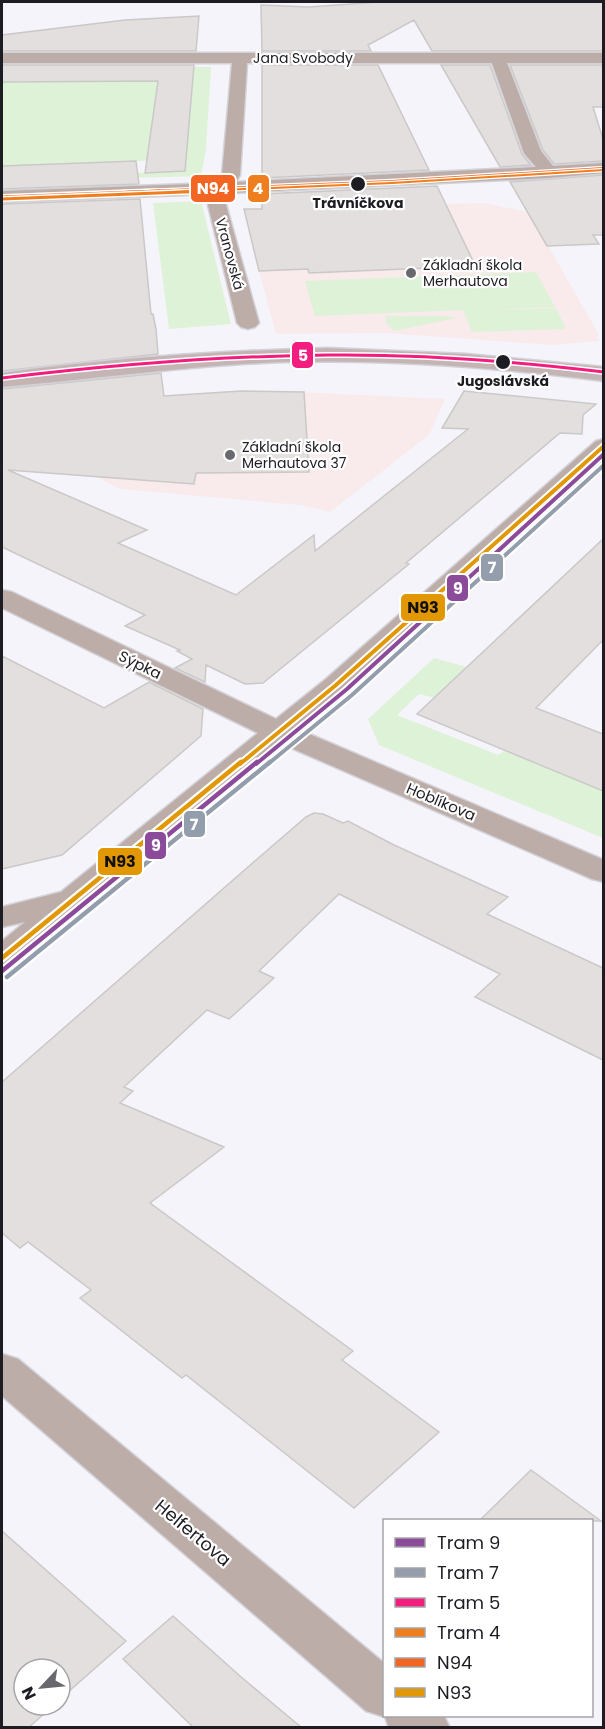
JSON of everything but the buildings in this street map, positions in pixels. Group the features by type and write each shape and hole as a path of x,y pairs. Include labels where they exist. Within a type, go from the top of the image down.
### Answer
{"street":[{"name":"Jana Svobody","path":"2,58 603,58"},
{"path":"498,58 533,153 548,173"},
{"path":"224,188 231,175 240,59"},
{"path":"2,197 548,173 603,168"},
{"name":"Vranovská","path":"224,188 216,201 248,323"},
{"path":"2,380 171,362 328,355 458,360 603,374"},
{"path":"2,958 368,657 603,446"},
{"name":"Sýpka","path":"2,598 279,732"},
{"name":"Hoblíkova","path":"279,732 603,872"},
{"path":"2,917 75,899"},
{"name":"Helfertova","path":"2,1371 383,1693"},
{"path":"411,1717 424,1728"}],"shaded area":[{"name":"Základní škola Merhautova","path":"445,202 446,204 484,203 529,212 599,335 596,337 600,341 552,345 384,333 276,334 259,271"},
{"name":"Základní škola Merhautova 37","path":"231,391 445,399 429,435 330,512 300,505 120,489 94,476 2,453 2,412 61,402"}],"green space":[{"path":"211,67 206,149 201,176 134,178 133,173 168,172 165,160 2,166 2,68"},
{"path":"201,201 231,324 169,329 153,203"},
{"path":"536,272 555,307 465,311 556,308 566,329 472,332 463,310 315,316 305,281"},
{"path":"386,316 450,316 456,318 394,331 386,323"},
{"path":"434,658 467,667 435,698 419,694 397,715 498,755 504,751 603,791 603,838 379,745 368,719"}],"tram line":[{"name":"4","path":"2,199 392,183 604,170"},
{"name":"5","path":"2,378 190,360 283,355 462,358 604,372"},
{"path":"579,375 604,376"},
{"name":"9","path":"2,971 347,689 604,454"},
{"name":"7","path":"7,977 352,695 604,465"}],"transit line":[{"name":"N94","path":"2,197 392,181 604,168"},
{"name":"N93","path":"2,958 336,685 604,446"}],"place":[{"name":"Trávníčkova","path":"358,184"},
{"name":"Základní škola Merhautova","path":"411,273"},
{"name":"Jugoslávská","path":"503,362"},
{"name":"Základní škola Merhautova 37","path":"230,455"}]}
